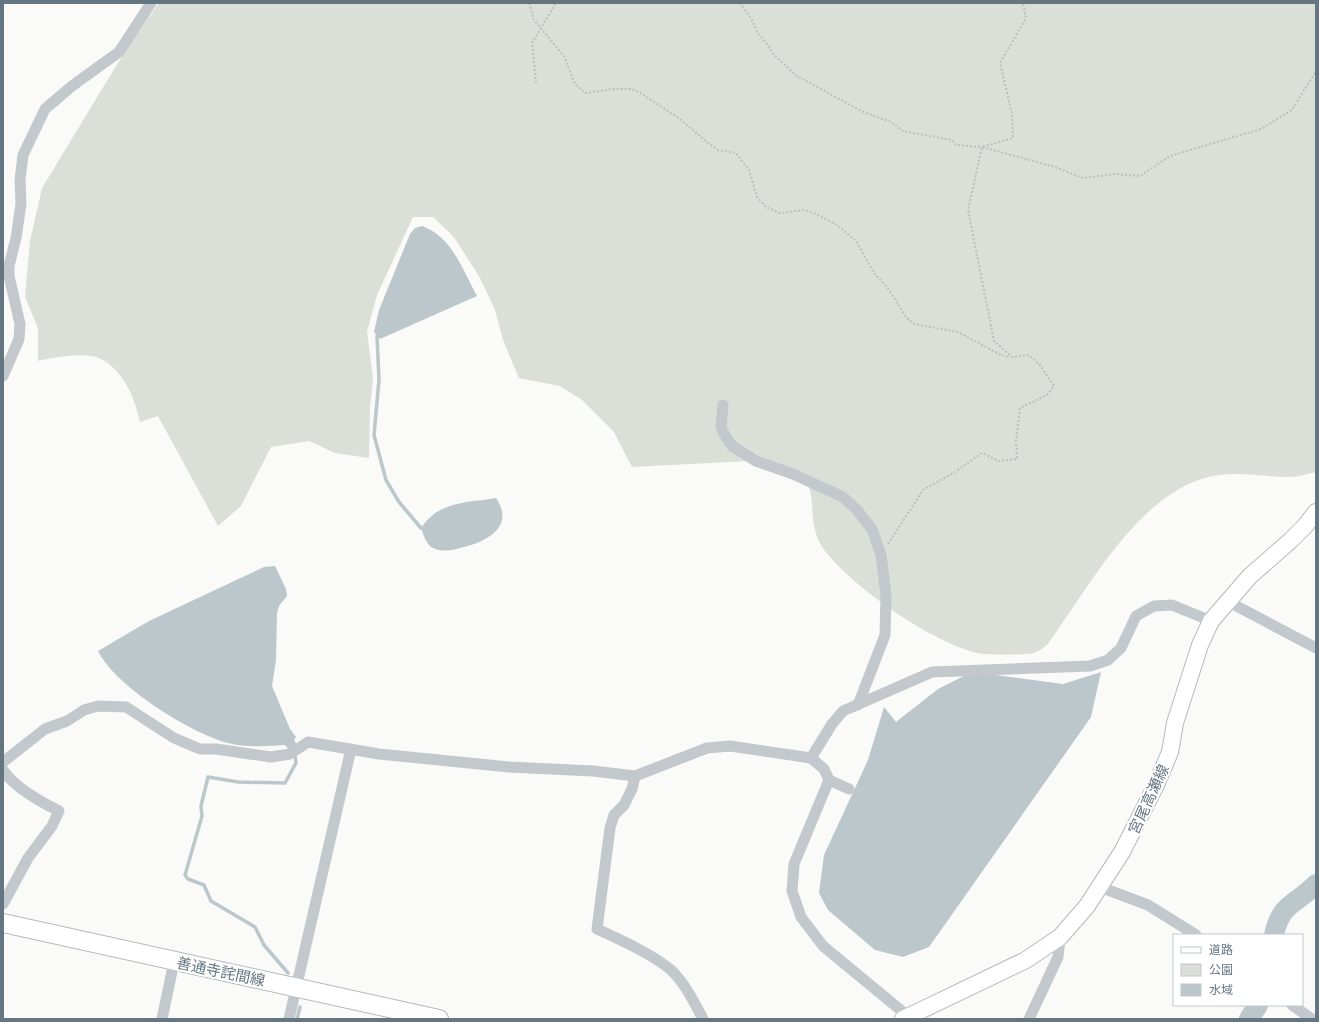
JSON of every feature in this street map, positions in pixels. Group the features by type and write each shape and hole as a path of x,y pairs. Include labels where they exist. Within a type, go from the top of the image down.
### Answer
{"main road":[{"name":"宮尾高瀬線","path":"906,1018 1026,960 1060,937 1087,906 1128,841 1170,752 1175,723 1200,645 1211,621 1250,576 1306,526 1316,512"},
{"name":"善通寺詫間線","path":"3,923 174,962 296,987 438,1019"}],"street":[{"path":"3,376 19,339 20,324 9,276 9,266 16,238 21,204 20,180 23,155 45,109 72,86 118,52 151,3"},
{"path":"723,405 721,426 732,446 756,461 793,474 843,497 857,510 872,529 881,555 886,595 885,635 858,705"},
{"path":"1227,601 1316,648"},
{"path":"811,758 832,724 843,711 932,672 1090,666 1108,660 1120,648 1136,616 1154,606 1172,605 1211,621"},
{"path":"3,762 45,729 67,721 84,710 98,706 126,706 174,738 200,749 216,749 271,756 290,754 308,742 379,754 509,767 593,771 635,776 707,748 730,746 811,758 824,769 829,780 849,789"},
{"path":"289,1019 351,749"},
{"path":"3,770 7,777 44,804 59,812 52,826 28,858 3,904"},
{"path":"635,776 632,789 624,805 614,815 610,828 597,929 629,944 670,970 686,988 703,1019"},
{"path":"829,780 794,864 792,891 800,916 823,946 906,1018"},
{"path":"1100,887 1148,905 1194,934"},
{"path":"1029,1019 1058,957 1060,937"},
{"path":"162,1019 174,962"},
{"path":"1293,1006 1312,1019"}],"path":[{"path":"529,3 534,20 564,56 575,84 585,94 612,89 631,89 639,92 680,119 718,150 736,153 749,170 758,197 766,207 780,213 804,210 837,225 856,241 874,273 887,287 906,317 914,324 958,332 1001,356 1012,358 1029,355 1040,365 1054,386 1047,396 1020,408 1016,440 1017,459 999,461 982,453 955,472 923,490 881,555"},
{"path":"536,84 532,43 556,3"},
{"path":"740,3 752,20 756,32 768,45 772,53 803,79 860,111 891,122 903,131 952,140 956,145 982,147 1055,167 1083,178 1114,174 1140,176 1170,156 1261,129 1292,110 1316,71"},
{"path":"982,147 1013,138 1012,114 1000,63 1026,18 1023,3"},
{"path":"982,147 968,210 994,342 1012,358"}],"green space":[{"path":"159,3 1316,3 1316,472 1289,477 1228,474 1191,483 1166,498 1142,518 1120,542 1047,645 1030,654 977,653 958,647 938,637 895,612 874,597 838,566 825,551 817,537 808,486 802,476 788,467 767,460 632,467 614,432 582,400 560,386 519,378 503,340 495,310 480,278 454,237 433,217 413,217 377,295 367,332 373,378 370,408 369,458 335,453 309,441 271,447 241,506 218,526 158,416 140,422 135,403 127,385 115,369 99,358 86,355 52,358 38,361 38,328 25,297 30,241 42,188 127,48"}],"water":[{"path":"422,226 432,231 449,246 456,255 477,296 380,339 374,332 379,310 410,234 415,228"},
{"path":"496,498 501,508 501,524 490,536 482,541 456,549 439,550 431,547 428,543 421,528 428,519 436,513 454,505"},
{"path":"275,566 286,589 287,596 279,606 277,613 276,660 272,686 290,729 296,737 294,740 298,746 289,750 285,745 242,746 212,738 175,719 137,693 120,679 107,665 98,651 149,621 264,567"},
{"path":"972,672 1063,684 1101,672 1091,717 929,947 903,957 875,950 828,910 819,893 824,855 868,760 884,707 896,722 938,689"}],"waterway":[{"path":"377,336 379,380 374,435 386,480 399,502 421,528"},
{"path":"288,973 264,945 255,927 211,901 204,885 188,879 185,875 202,816 201,806 208,777 238,782 285,783 296,763 295,756"},
{"path":"1274,934 1277,924 1285,910 1316,884"},
{"path":"1249,1019 1257,1006"},
{"path":"297,1019 300,1007"}]}
